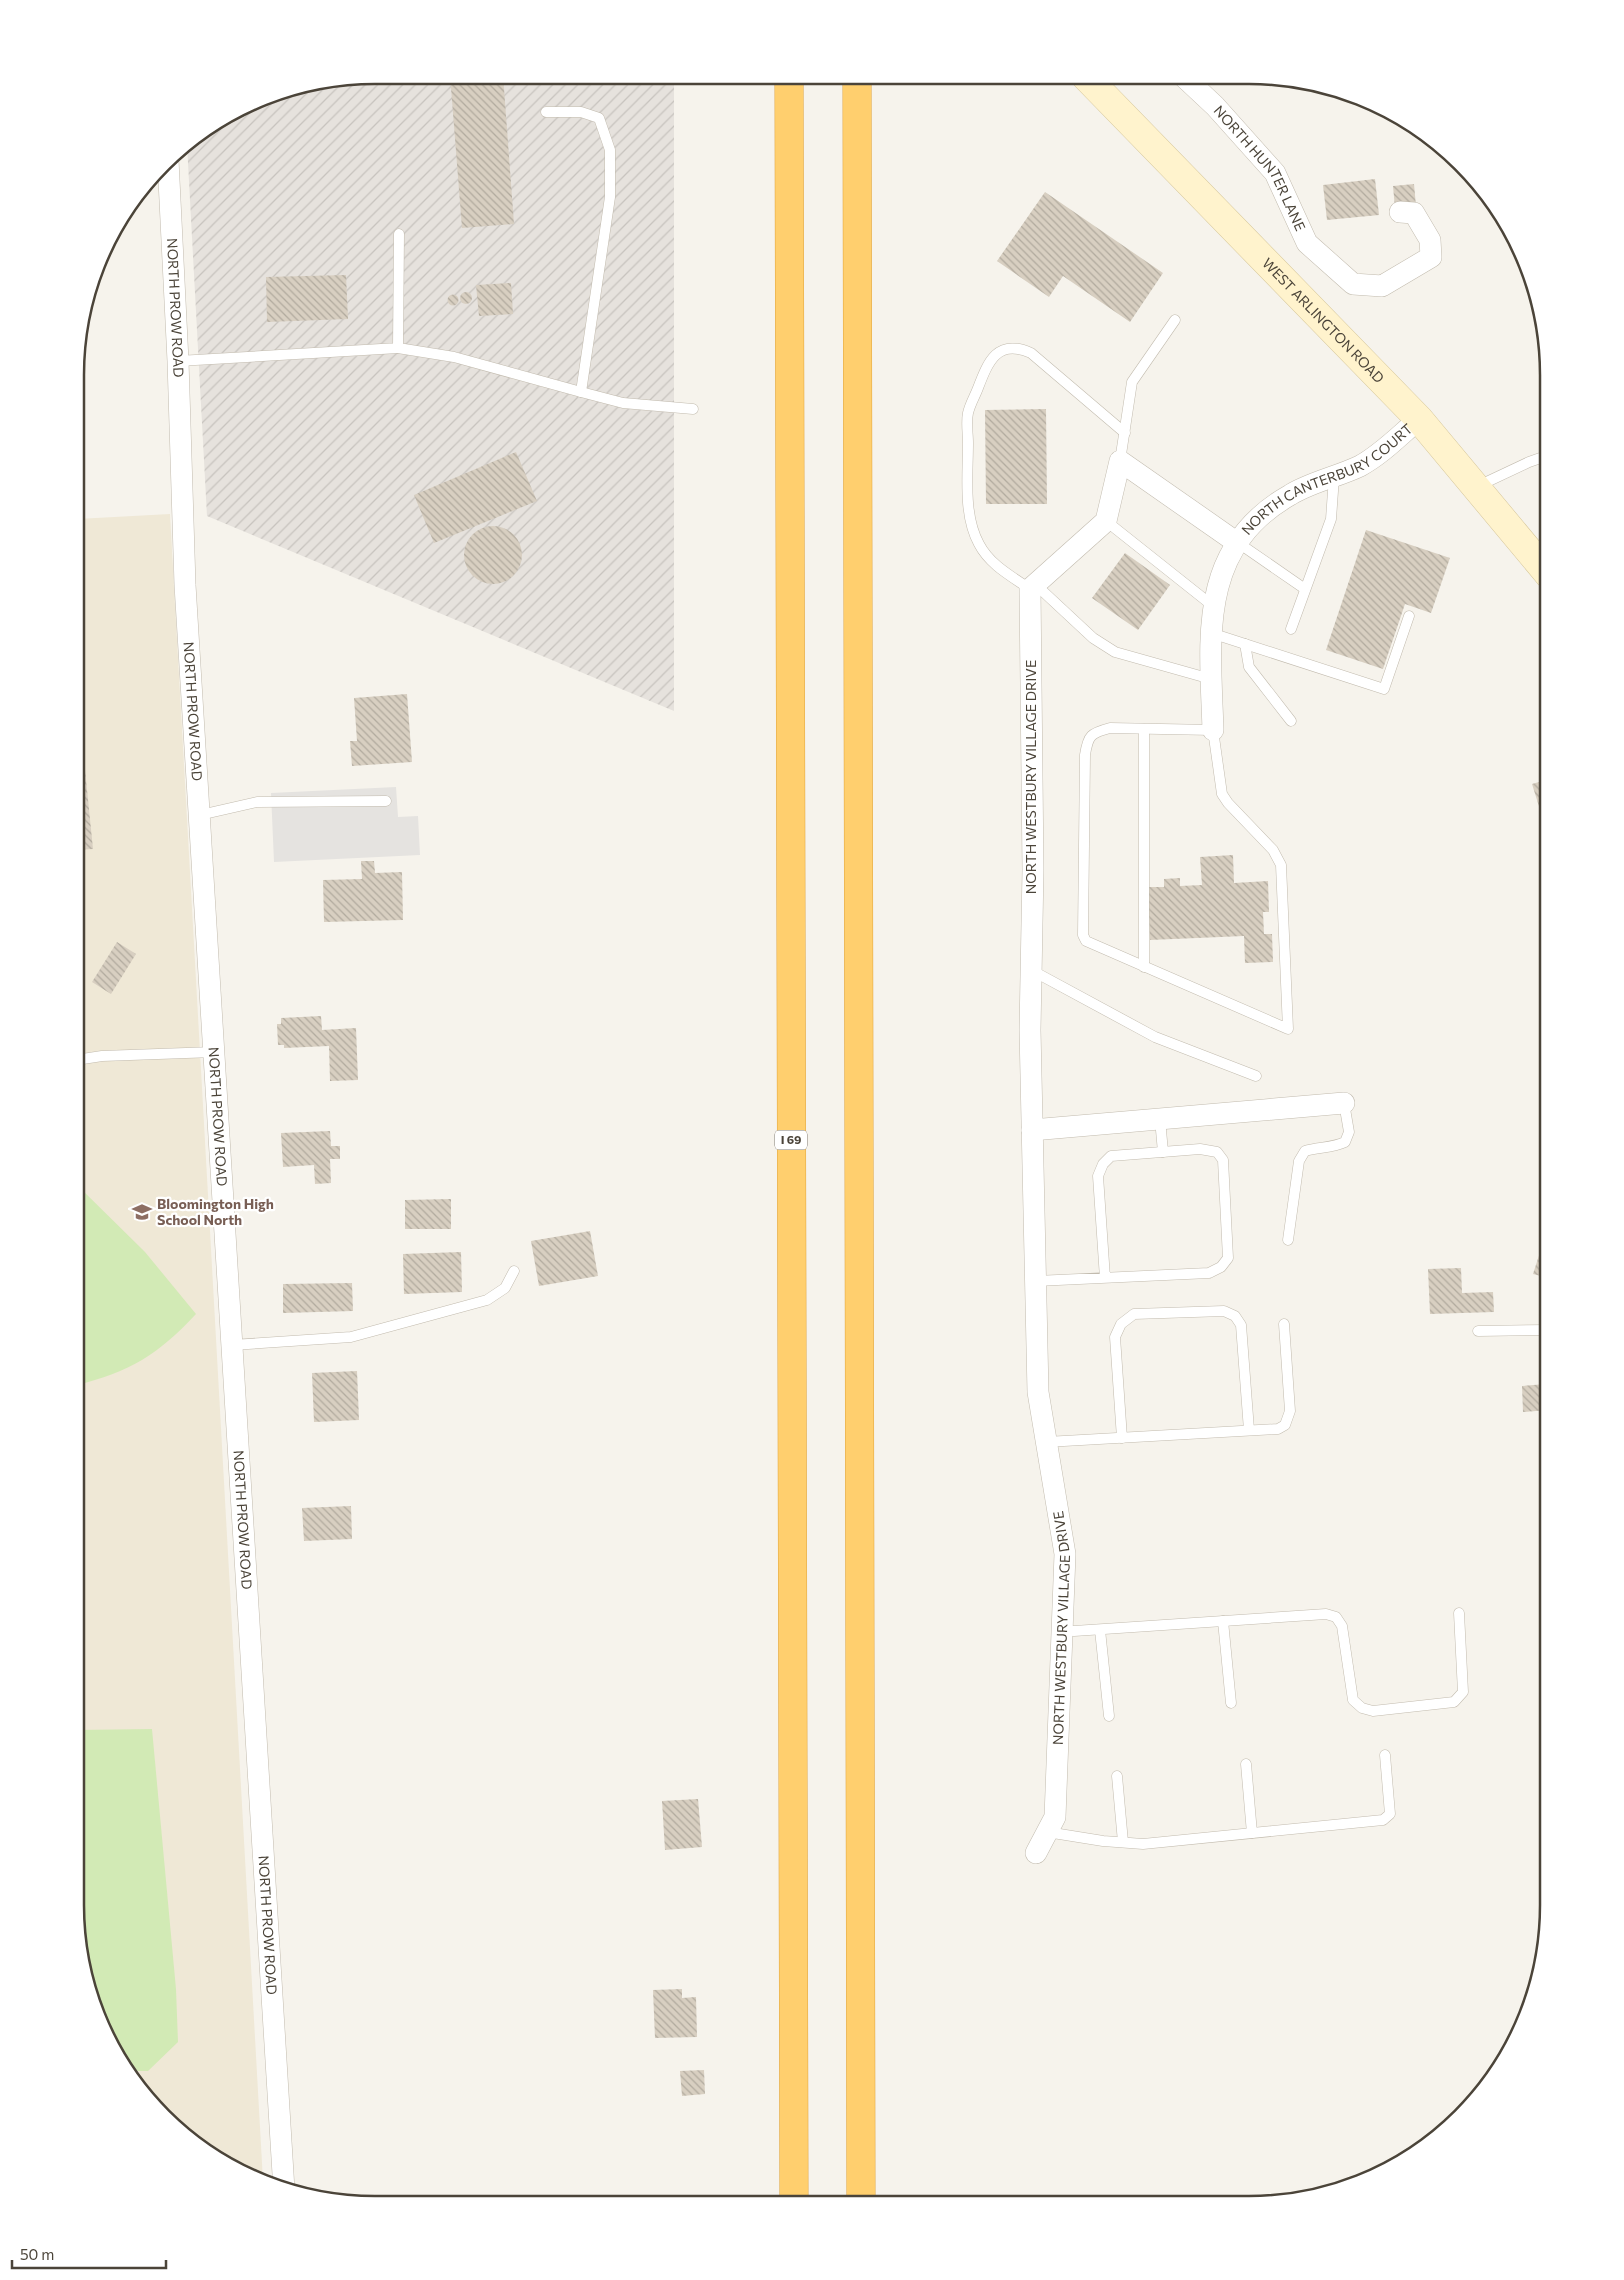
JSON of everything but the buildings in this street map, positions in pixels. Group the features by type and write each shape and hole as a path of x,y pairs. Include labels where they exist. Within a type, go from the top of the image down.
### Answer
{"highway":[{"name":"I 69","path":"789,84 794,2196"},
{"path":"857,84 861,2196"}],"street":[{"name":"WEST ARLINGTON ROAD","path":"1093,84 1419,419 1540,564"},
{"name":"NORTH HUNTER LANE","path":"1191,84 1215,106 1275,173 1307,243 1353,284 1382,286 1431,257 1430,240 1414,213 1400,212"},
{"name":"NORTH PROW ROAD","path":"168,170 178,361 185,585 283,2182"},
{"name":"NORTH CANTERBURY COURT","path":"1213,730 1211,633 1213,606 1222,572 1236,542 1269,509 1290,494 1361,465 1378,454 1419,419"},
{"name":"NORTH CANTERBURY COURT","path":"1120,461 1236,542"},
{"path":"1032,587 1106,521 1120,461"},
{"name":"NORTH WESTBURY VILLAGE DRIVE","path":"1032,587 1032,1130 1038,1392 1065,1554 1054,1816 1036,1853"},
{"path":"1032,1130 1344,1104"}],"lane":[{"path":"546,112 581,112 599,118 610,150 610,197 580,392"},
{"path":"398,348 399,234"},
{"path":"1120,461 1132,382 1175,320"},
{"path":"178,361 398,348 454,357 623,403 694,409"},
{"path":"1125,433 1031,353 1021,348 1011,348 998,353 987,363 968,413 968,500 972,524 979,544 993,563 1032,587 1093,638 1115,652 1211,679"},
{"path":"1476,487 1540,458"},
{"path":"1291,629 1331,520 1334,476"},
{"path":"1106,521 1213,606"},
{"path":"1236,542 1305,589"},
{"path":"1211,633 1384,689 1409,616"},
{"path":"1245,644 1249,667 1291,721"},
{"path":"1110,728 1144,729 1213,730 1222,794 1228,803 1273,850 1280,865 1288,1029 1091,944 1086,941 1083,935 1087,741 1094,733 1110,728"},
{"path":"1144,729 1144,967"},
{"path":"200,815 258,802 386,802"},
{"path":"1031,970 1156,1037 1256,1076"},
{"path":"84,1059 102,1056 214,1052"},
{"path":"1288,1240 1299,1161 1305,1151 1321,1146 1337,1146 1345,1142 1348,1132 1344,1104"},
{"path":"1160,1119 1163,1152"},
{"path":"1036,1281 1105,1278 1209,1273 1221,1267 1228,1258 1223,1160 1217,1152 1200,1149 1112,1156 1103,1164 1098,1176 1105,1278"},
{"path":"232,1345 351,1337 487,1300 505,1288 514,1272"},
{"path":"1122,1438 1115,1337 1120,1324 1134,1314 1224,1311 1235,1316 1241,1325 1249,1430"},
{"path":"1046,1442 1278,1429 1285,1425 1290,1411 1284,1324"},
{"path":"1478,1331 1540,1330"},
{"path":"1062,1630 1100,1630 1326,1614 1336,1617 1342,1626 1353,1700 1362,1708 1373,1711 1454,1702 1458,1698 1463,1692 1460,1613"},
{"path":"1223,1621 1231,1703"},
{"path":"1100,1630 1109,1716"},
{"path":"1047,1832 1143,1844 1383,1820 1390,1814 1385,1755"},
{"path":"1246,1764 1252,1833"},
{"path":"1117,1776 1123,1842"}],"shaded area":[{"path":"356,84 674,84 674,711 207,516 187,152 229,123 264,106 281,99 337,86"},
{"name":"Bloomington High School North","path":"170,514 263,2173 229,2157 198,2136 169,2111 144,2082 123,2051 106,2016 99,1999 86,1943 84,1924 84,519"},
{"path":"396,787 398,817 418,816 420,855 274,862 271,793"}],"green space":[{"path":"84,1192 145,1252 196,1314 170,1340 142,1360 128,1368 84,1383"},
{"path":"152,1729 176,1989 178,2042 148,2071 136,2071 123,2051 99,1999 89,1962 84,1924 84,1730"}],"place":[{"name":"Bloomington High School North","path":"142,1212"}]}
